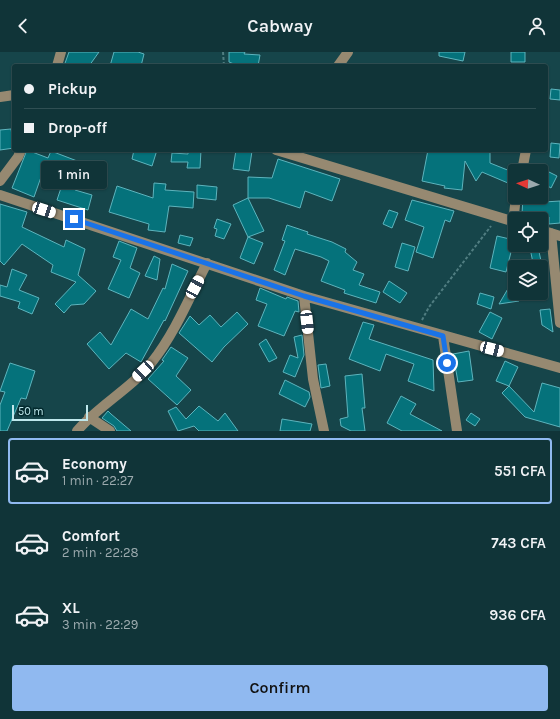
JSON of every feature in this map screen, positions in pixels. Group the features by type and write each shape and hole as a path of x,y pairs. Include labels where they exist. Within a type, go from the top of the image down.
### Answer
{"street":[{"path":"58,64 61,52"},
{"path":"339,64 348,52"},
{"path":"0,97 12,95"},
{"path":"0,181 20,152"},
{"path":"283,152 508,220"},
{"path":"523,164 526,152"},
{"path":"0,195 304,296 560,368"},
{"path":"556,235 560,323"},
{"path":"77,431 89,417 152,363 170,334 208,263"},
{"path":"304,296 313,379 324,431"},
{"path":"443,336 457,431"},
{"path":"89,417 110,431"}],"path":[{"path":"223,52 224,64"},
{"path":"417,328 429,307 497,217"}],"building":[{"path":"69,52 99,52 90,64 65,64"},
{"path":"114,52 138,52 144,54 142,64 111,64"},
{"path":"229,52 245,52 244,54 260,55 258,64 234,64 229,62"},
{"path":"439,52 465,52 463,61 439,56"},
{"path":"511,52 525,52 525,62 511,62"},
{"path":"551,89 560,90 560,100 550,99"},
{"path":"11,129 12,148 0,150 0,130"},
{"path":"551,143 560,144 559,158 550,157"},
{"path":"26,152 32,152 48,158 51,152 54,152 85,164 75,190 92,195 88,210 57,200 62,185 41,177 34,197 12,188"},
{"path":"134,152 156,152 152,166 132,159"},
{"path":"188,152 201,152 200,168 187,168 188,162 171,162 172,153 188,154"},
{"path":"236,152 252,152 249,171 233,169"},
{"path":"428,152 490,152 490,163 508,170 508,183 482,172 476,181 465,161 462,190 444,188 445,186 422,181"},
{"path":"278,159 340,179 332,201 305,191 300,208 269,198 248,198 248,177 272,178"},
{"path":"548,172 557,176 551,188 548,186"},
{"path":"154,183 166,184 165,190 194,192 193,208 169,206 165,232 148,230 149,224 109,212 117,186 153,198"},
{"path":"197,185 217,187 216,200 197,198"},
{"path":"248,198 264,231 248,237 233,205"},
{"path":"412,200 454,211 450,222 445,220 433,258 416,252 424,227 405,220"},
{"path":"560,201 560,223 549,224 548,212 522,212 523,204 548,204 548,202"},
{"path":"0,204 27,212 22,227 64,247 66,240 85,249 78,275 96,291 84,304 71,305 64,313 55,304 76,282 51,272 53,265 22,244 4,265 0,261"},
{"path":"389,210 398,213 392,228 383,224"},
{"path":"217,219 231,224 224,239 215,236 217,229 214,228"},
{"path":"287,225 308,232 307,234 332,242 346,249 345,252 357,262 353,270 364,274 359,285 380,292 376,303 344,293 345,290 321,281 329,261 321,257 295,249 285,275 274,270 285,241 282,240"},
{"path":"180,235 193,238 190,246 178,243"},
{"path":"497,236 508,239 508,252 511,252 506,272 490,268"},
{"path":"248,237 263,243 254,264 240,258"},
{"path":"119,241 137,248 130,268 140,273 129,298 108,289 121,260 113,257"},
{"path":"402,243 415,247 408,271 395,267"},
{"path":"531,252 539,252 541,260 532,260"},
{"path":"154,256 160,259 157,280 145,276"},
{"path":"172,264 188,271 165,321 164,320 141,362 126,353 109,369 87,344 100,332 111,345 131,309 148,319 163,288 165,289"},
{"path":"12,269 27,275 19,290 39,298 32,314 18,308 20,302 0,296 0,285 7,287"},
{"path":"389,281 407,293 400,303 383,292"},
{"path":"260,288 286,299 287,297 298,301 299,312 295,311 284,336 258,326 267,304 256,300"},
{"path":"508,289 508,300 520,300 519,301 499,304"},
{"path":"480,293 494,297 491,309 477,304"},
{"path":"550,309 553,332 542,325 540,310"},
{"path":"237,312 248,324 224,347 212,362 179,333 190,316 199,325 210,315 221,327"},
{"path":"490,312 502,318 492,339 479,332"},
{"path":"363,322 374,325 369,339 433,360 434,391 408,381 414,364 386,354 380,371 349,359"},
{"path":"302,335 304,355 295,377 283,372 290,355 298,358 294,337"},
{"path":"266,339 277,358 269,362 259,344"},
{"path":"171,347 188,358 176,376 191,390 177,405 148,379 164,361 162,360"},
{"path":"469,351 473,380 458,382 453,354"},
{"path":"505,361 518,367 509,386 496,381"},
{"path":"10,363 35,371 26,399 21,398 7,431 0,431 0,405 5,392 0,391"},
{"path":"326,364 330,386 321,388 318,365"},
{"path":"362,374 365,408 362,408 365,431 351,431 341,426 340,419 348,417 345,376"},
{"path":"285,380 309,392 310,397 305,407 279,394"},
{"path":"542,383 560,388 560,427 525,417 502,393 509,386 534,412"},
{"path":"401,396 416,404 410,414 442,431 402,431 387,423"},
{"path":"199,406 218,421 225,413 238,431 199,431 194,426 178,431 168,411 176,407 186,419"},
{"path":"108,411 131,431 117,431 114,426 102,418"},
{"path":"471,413 480,419 475,426 466,420"},
{"path":"282,419 312,424 310,431 280,431"}],"route":[{"path":"74,219 304,296 443,336 447,363"}]}
